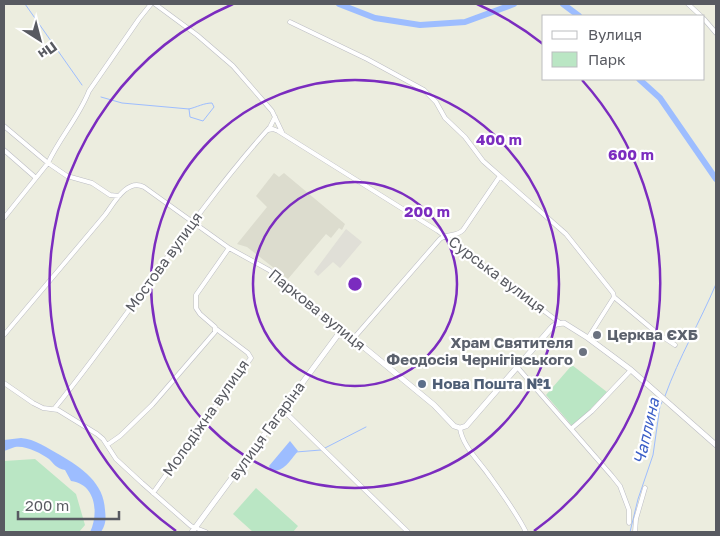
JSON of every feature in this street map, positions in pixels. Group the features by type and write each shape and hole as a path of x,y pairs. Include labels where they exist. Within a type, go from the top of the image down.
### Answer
{"street":[{"path":"4,218 48,163 55,148 84,104 89,91 150,4"},
{"name":"Сурська вулиця","path":"155,4 197,35 233,66 267,104 275,117 279,129 284,134"},
{"path":"688,4 699,15"},
{"path":"705,20 716,33"},
{"path":"290,22 367,59 424,90 436,102 446,118 465,137 483,161 566,234 613,293 614,297 658,333 675,344"},
{"name":"Мостова вулиця","path":"54,409 136,302 194,222 273,123 275,117"},
{"path":"4,126 48,163 67,176 92,183 110,195 119,196"},
{"name":"Сурська вулиця","path":"266,132 273,129 284,134 445,236 560,323 567,324 631,370 716,445"},
{"path":"4,151 36,178"},
{"path":"353,339 440,239 457,234 463,230 500,176"},
{"name":"Паркова вулиця","path":"119,196 129,187 137,184 144,187 229,248 269,270 353,339 434,406 454,426 460,428 461,435 467,445 526,532"},
{"path":"4,335 119,196"},
{"path":"107,445 120,436 152,405 214,333 215,328 196,308 196,295 229,248"},
{"path":"588,338 614,297"},
{"path":"460,428 466,426 552,327 560,323"},
{"name":"Молодіжна вулиця","path":"153,493 251,358 248,353 215,328"},
{"name":"вулиця Гагаріна","path":"194,530 337,336 344,333"},
{"path":"518,368 572,428 620,486 629,510 629,523"},
{"path":"572,428 592,412 631,370"},
{"name":"Молодіжна вулиця","path":"4,383 38,406 54,409 97,434 116,459 194,530 206,532"},
{"path":"283,410 408,532"},
{"path":"634,532 645,488"}],"shaded area":[{"path":"274,173 279,177 284,173 345,224 342,230 339,228 331,238 326,234 288,279 247,247 237,244 267,207 256,196"},
{"path":"346,229 362,242 340,268 333,262 318,276 314,272"}],"green space":[{"path":"572,365 607,392 573,427 546,395"},
{"path":"35,459 76,494 85,525 79,532 4,532 4,461"},
{"path":"256,488 298,526 293,532 253,532 233,514"}],"water":[{"path":"21,438 31,440 60,455 84,471 96,484 104,500 105,519 101,532 90,532 95,509 90,494 79,483 71,481 65,470 57,467 42,454 28,448 15,447 4,451 4,440"},
{"path":"290,441 298,451 283,468 275,471 271,470 269,466"}],"waterway":[{"path":"25,4 82,85"},
{"path":"339,4 375,18 420,25 465,22 514,4"},
{"path":"563,4 578,15"},
{"path":"640,80 660,98 716,179"},
{"path":"101,97 122,103 189,109 209,103 212,103 214,107 203,121 190,117 189,109"},
{"name":"Чаплина","path":"665,396 716,284"},
{"name":"Чаплина","path":"630,532 638,499 653,455 660,406 663,400"},
{"path":"325,448 366,427"},
{"path":"296,452 321,450"}],"place":[{"name":"Церква ЄХБ","path":"597,335"},
{"name":"Храм Святителя Феодосія Чернігівського","path":"583,352"},
{"name":"Нова Пошта №1","path":"422,384"}]}
